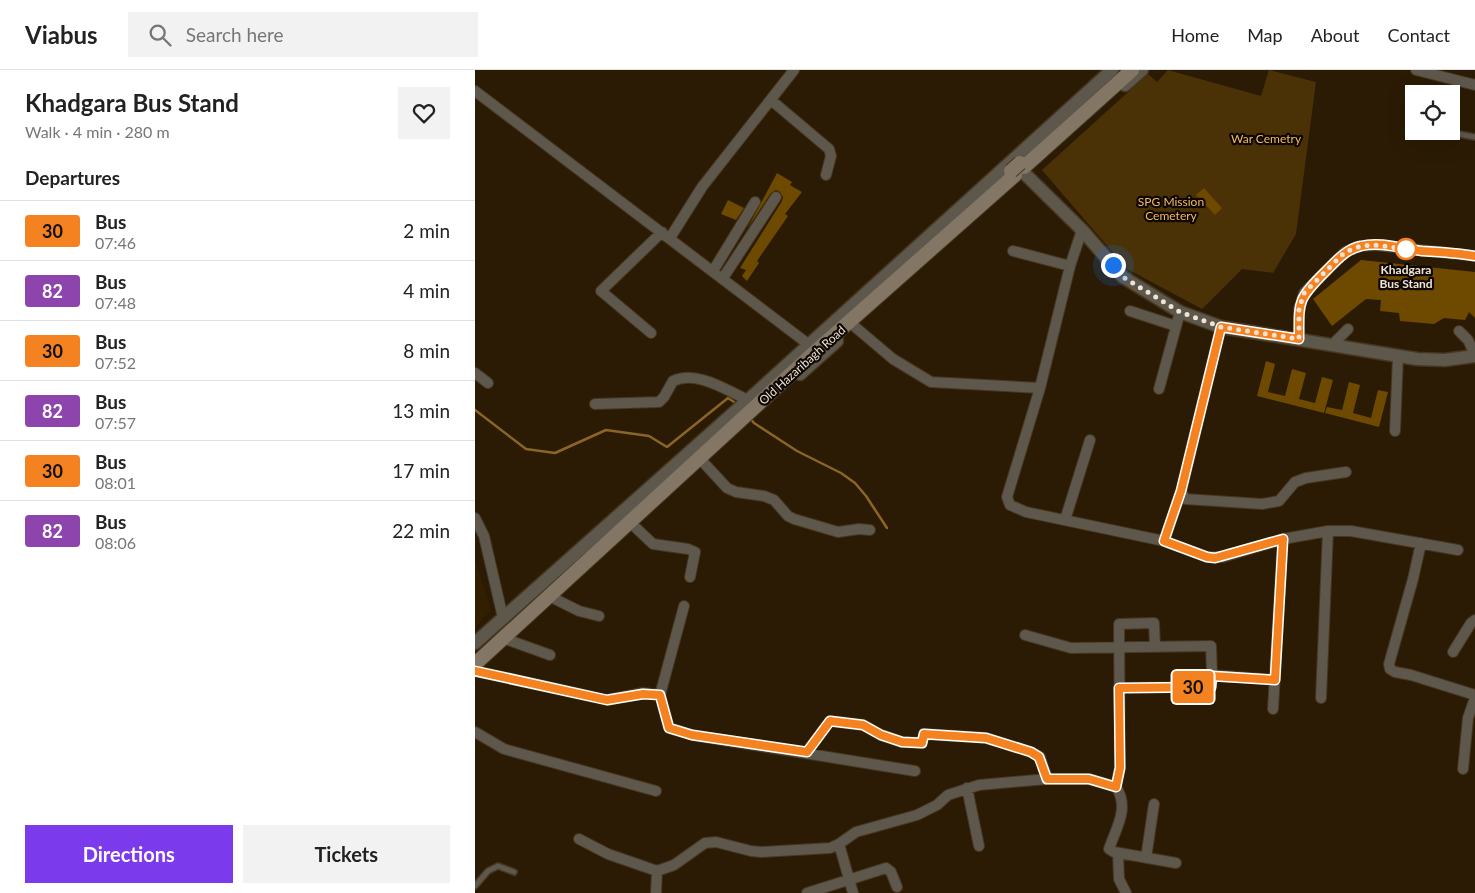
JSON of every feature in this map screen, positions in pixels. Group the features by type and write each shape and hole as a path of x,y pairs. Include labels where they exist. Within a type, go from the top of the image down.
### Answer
{"main road":[{"name":"Old Hazaribagh Road","path":"1018,168 1124,70"},
{"name":"Old Hazaribagh Road","path":"475,664 745,412 811,347 1132,70"},
{"name":"Old Hazaribagh Road","path":"475,656 745,412"}],"street":[{"path":"651,333 601,291 666,235 794,70"},
{"path":"475,643 745,412 854,326 1018,168 1112,70"},
{"path":"475,670 703,462 745,412 808,344 1018,168 1142,70"},
{"path":"1416,70 1475,85"},
{"path":"475,92 808,344"},
{"path":"771,100 829,149 831,156 826,175"},
{"path":"1018,168 1082,230 1123,277 1180,312 1221,327 1399,356 1445,360 1475,355 1468,340 1459,331"},
{"path":"723,278 775,197"},
{"path":"713,271 755,202"},
{"path":"1082,230 1070,266 1040,388 1007,497 1010,505 1016,509 1164,541 1207,557 1215,558 1283,539 1328,530 1351,531 1458,550"},
{"path":"1299,339 1299,309 1304,293 1345,252 1361,246 1375,245 1475,256"},
{"path":"1013,251 1070,266"},
{"path":"1130,311 1176,326"},
{"path":"1159,389 1180,312"},
{"path":"854,326 893,359 931,382 1040,388"},
{"path":"1164,541 1181,491 1221,327"},
{"path":"1332,345 1348,329"},
{"path":"1395,431 1399,356"},
{"path":"475,373 488,383"},
{"path":"595,404 659,402 673,381 688,378 707,381 745,412"},
{"path":"1065,520 1090,440"},
{"path":"703,462 727,488 736,492 764,496 774,500 794,520 837,532 859,529 870,530"},
{"path":"1181,491 1185,499 1262,504 1279,501 1295,482 1306,478 1346,472"},
{"path":"475,518 484,536 503,618"},
{"path":"634,526 653,544 688,549 695,552 690,577"},
{"path":"1321,698 1328,530"},
{"path":"1273,710 1283,539"},
{"path":"1421,543 1389,664 1390,669 1395,672 1475,697 1468,718 1463,769"},
{"path":"555,599 579,611 599,616"},
{"path":"684,606 660,695 669,728 692,735 807,752 915,771"},
{"path":"1453,652 1471,623 1475,620"},
{"path":"1155,646 1154,623 1119,624 1120,768 1116,787 1123,802 1119,827 1109,849 1118,853 1176,863"},
{"path":"1025,635 1071,648 1211,646 1211,687 1119,688"},
{"path":"508,640 550,655"},
{"path":"475,670 607,700 643,694 660,695"},
{"path":"1212,676 1275,680"},
{"path":"807,752 830,721 843,721 863,725 881,735 902,742 922,743 924,734 986,738 1031,752 1039,757 1047,779"},
{"path":"475,732 505,749 656,791"},
{"path":"579,839 608,854 657,871 673,865 705,843 716,842 761,852 821,849 839,844 856,832 917,816 937,805 949,795 979,785 1047,779 1089,779 1116,787"},
{"path":"967,788 979,846"},
{"path":"1146,858 1154,804"},
{"path":"839,844 853,893"},
{"path":"1118,853 1119,878 1126,893"},
{"path":"807,893 886,868 891,872 897,887"},
{"path":"656,893 657,871"}],"lane":[{"path":"1460,134 1475,137"},
{"path":"475,886 488,871 498,866 514,872"}],"shaded area":[{"path":"475,559 491,610 475,627"}],"green space":[{"name":"SPG Mission Cemetery","path":"1168,70 1261,96 1269,70 1316,82 1296,234 1273,273 1242,269 1202,309 1127,269 1042,170 1148,74 1157,82"}],"building":[{"path":"777,173 792,182 790,185 802,192 785,214 788,216 757,261 759,263 747,281 742,276 746,270 740,268 782,201 783,197 780,192 776,190 771,193 747,229"},
{"path":"1204,188 1222,208 1215,215 1196,195"},
{"path":"728,200 744,208 736,220 721,214"},
{"path":"1361,260 1475,272 1475,318 1469,312 1465,320 1444,318 1434,324 1400,321 1399,313 1380,311 1381,300 1366,299 1332,326 1313,299"},
{"path":"1266,361 1275,364 1268,392 1285,396 1292,369 1306,373 1299,399 1315,403 1322,377 1333,380 1324,413 1257,396"},
{"path":"1349,382 1360,385 1353,413 1371,418 1378,390 1388,392 1379,427 1325,413 1327,407 1342,410"}],"waterway":[{"path":"475,410 526,449 555,453 606,430 649,436 667,447 728,398 737,404"},
{"path":"749,417 754,423 797,451 841,473 855,483 887,528"}],"bus line":[{"name":"30","path":"475,671 542,685 590,698 607,700 628,695 660,695 669,728 692,735 807,752 830,721 843,721 863,725 881,735 902,742 922,743 924,734 986,738 1031,752 1039,757 1047,779 1089,779 1116,787 1120,768 1119,688 1211,687 1212,676 1275,680 1283,539 1215,558 1207,557 1164,541 1181,491 1221,327 1299,339 1299,309 1304,293 1345,252 1361,246 1375,245 1475,256"}],"place":[{"name":"Khadgara Bus Stand","path":"1406,249"}],"route":[{"path":"1113,265 1123,277 1180,312 1221,327 1299,339 1299,309 1304,293 1345,252 1361,246 1375,245 1406,249"}],"park label":[{"name":"War Cemetry","path":"1266,138"}]}
